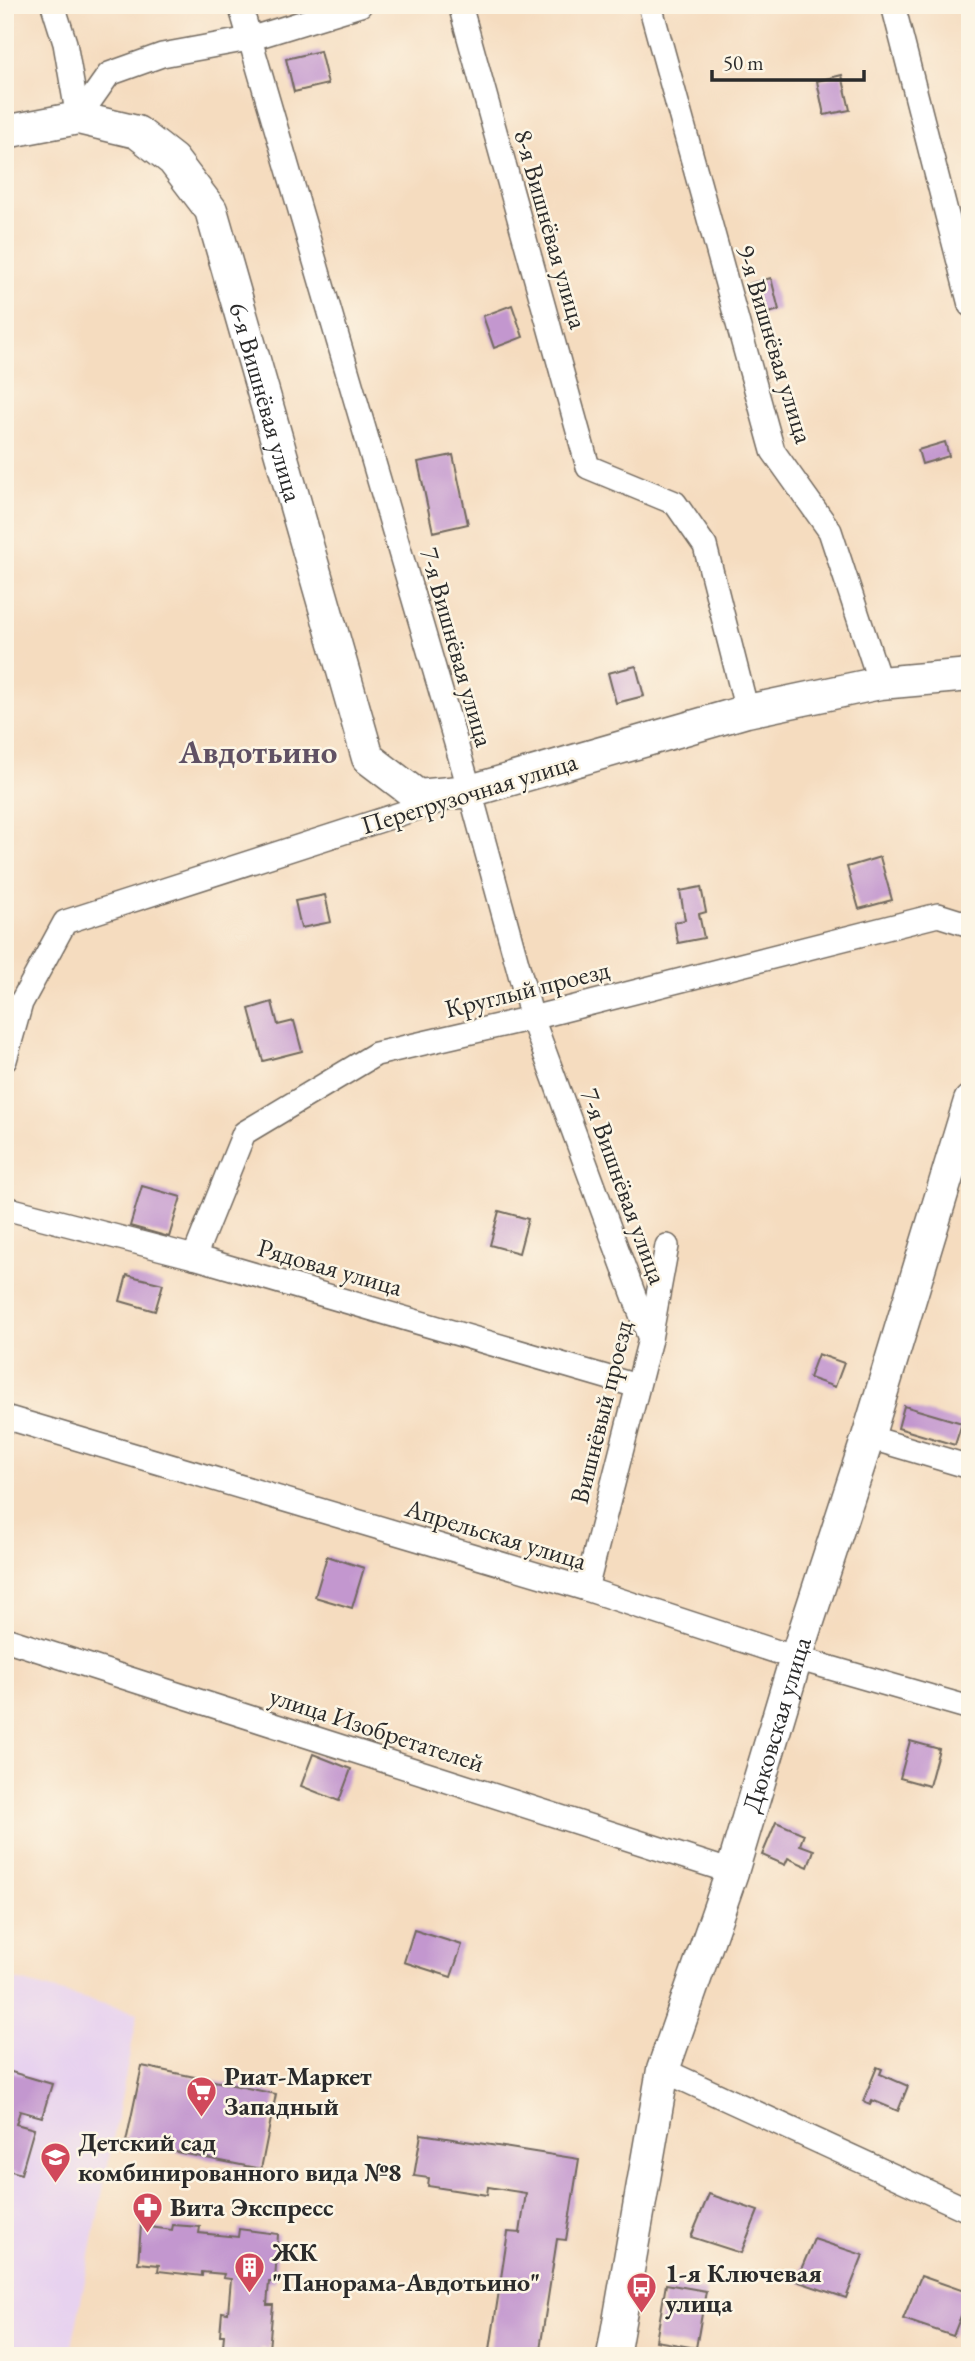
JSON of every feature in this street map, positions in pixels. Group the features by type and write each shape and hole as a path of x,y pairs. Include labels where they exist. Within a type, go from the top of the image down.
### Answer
{"street":[{"path":"53,5 65,43 78,118"},
{"name":"7-я Вишнёвая улица","path":"240,5 470,791 532,1018 650,1339"},
{"path":"5,132 78,118 109,74 162,55 249,39 360,5"},
{"name":"8-я Вишнёвая улица","path":"460,5 588,467 675,503 705,546 747,711"},
{"name":"9-я Вишнёвая улица","path":"650,5 773,451 830,531 880,683"},
{"path":"893,5 970,305"},
{"name":"6-я Вишнёвая улица","path":"78,118 137,132 173,160 211,210 368,758 418,796 470,791"},
{"name":"Перегрузочная улица","path":"5,1060 13,1001 65,922 470,791 747,711 880,683 970,675"},
{"name":"Круглый проезд","path":"194,1257 244,1133 376,1054 532,1018 938,915 970,925"},
{"name":"Дюковская улица","path":"613,2356 663,2070 732,1872 970,1101"},
{"name":"Рядовая улица","path":"5,1208 194,1257 637,1385"},
{"name":"Вишнёвый проезд","path":"586,1589 650,1339 667,1247"},
{"name":"Апрельская улица","path":"5,1417 586,1589 796,1658 970,1708"},
{"path":"868,1437 970,1467"},
{"name":"улица Изобретателей","path":"5,1639 732,1872"},
{"path":"663,2070 970,2211"}],"shaded area":[{"name":"Детский сад комбинированного вида №8","path":"5,1977 138,2013 70,2356 5,2356"}],"building":[{"path":"320,51 328,84 294,92 286,59"},
{"path":"842,75 850,110 824,115 817,81"},
{"path":"771,278 779,310 758,316 749,284"},
{"path":"512,305 523,337 494,348 483,316"},
{"path":"945,442 949,456 922,464 918,450"},
{"path":"453,455 468,524 433,532 418,462"},
{"path":"636,666 644,696 616,703 608,673"},
{"path":"880,857 892,900 859,909 847,867"},
{"path":"701,887 706,912 699,914 704,938 678,943 674,922 685,920 680,891"},
{"path":"325,895 331,922 301,928 295,901"},
{"path":"272,1002 278,1025 294,1021 302,1051 263,1061 249,1009"},
{"path":"142,1186 181,1197 169,1237 130,1226"},
{"path":"499,1211 528,1219 519,1253 490,1245"},
{"path":"127,1275 163,1284 155,1311 120,1301"},
{"path":"818,1354 844,1363 835,1387 809,1378"},
{"path":"904,1406 962,1423 955,1445 898,1428"},
{"path":"327,1556 364,1568 352,1608 315,1597"},
{"path":"910,1741 939,1749 929,1786 900,1778"},
{"path":"313,1754 351,1769 339,1801 301,1786"},
{"path":"776,1822 804,1834 800,1845 814,1850 808,1867 788,1858 785,1865 762,1855"},
{"path":"414,1930 462,1945 451,1977 404,1962"},
{"name":"Риат-Маркет Западный","path":"142,2066 276,2094 261,2169 126,2142"},
{"path":"877,2067 882,2069 880,2074 908,2086 898,2111 872,2100 870,2104 863,2101"},
{"path":"8,2071 52,2084 42,2117 20,2111 16,2124 34,2129 21,2174 5,2169 5,2080"},
{"path":"421,2134 579,2159 566,2240 557,2239 539,2356 489,2356 508,2232 520,2233 526,2193 488,2187 487,2195 428,2186 429,2178 414,2176"},
{"path":"709,2194 758,2211 741,2253 691,2237"},
{"name":"ЖК \"Панорама-Авдотьино\"","path":"173,2225 200,2227 199,2233 238,2237 239,2229 278,2234 275,2282 269,2282 267,2305 273,2305 269,2349 261,2348 260,2356 222,2356 222,2312 228,2313 231,2279 223,2278 224,2274 202,2272 202,2276 158,2271 159,2265 138,2263 141,2226 172,2230"},
{"path":"814,2239 863,2255 846,2298 796,2281"},
{"path":"921,2276 970,2293 953,2336 903,2319"},
{"path":"666,2284 706,2291 696,2348 656,2341"}],"place":[{"name":"Риат-Маркет Западный","path":"201,2118"},
{"name":"Детский сад комбинированного вида №8","path":"55,2184"},
{"name":"Вита Экспресс","path":"147,2234"},
{"name":"ЖК \"Панорама-Авдотьино\"","path":"249,2294"},
{"name":"1-я Ключевая улица","path":"642,2315"}],"district":[{"name":"Авдотьино","path":"258,751"}]}
